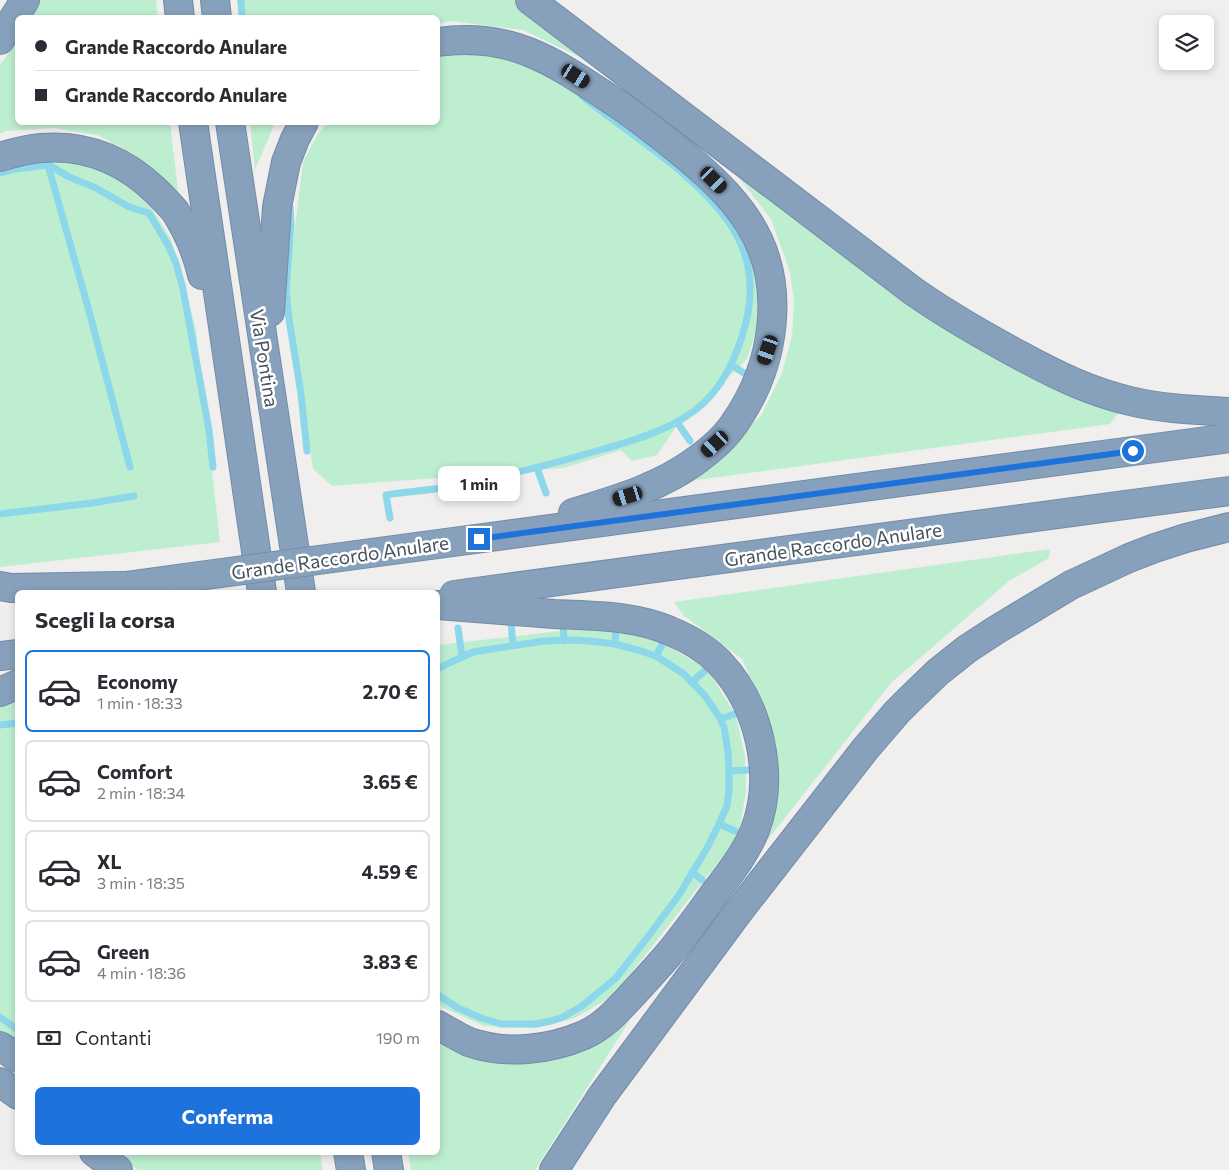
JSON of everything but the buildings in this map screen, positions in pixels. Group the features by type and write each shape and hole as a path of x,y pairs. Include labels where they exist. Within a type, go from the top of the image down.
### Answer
{"highway":[{"path":"0,40 24,0"},
{"path":"178,0 180,15"},
{"path":"215,0 217,15"},
{"path":"530,0 913,291 971,329 1076,384 1112,397 1152,406 1229,412"},
{"path":"440,42 492,41 537,55 564,69 631,113 697,165 728,195 749,222 759,242 772,288 771,338 761,372 733,426 706,453 684,469 628,496 496,536"},
{"name":"Via Pontina","path":"193,125 262,590"},
{"name":"Via Pontina","path":"230,125 301,590"},
{"path":"266,366 277,207 286,162 302,125"},
{"path":"0,157 41,148 91,152 126,167 164,199 180,220 193,246 202,271 232,386"},
{"name":"Grande Raccordo Anulare","path":"91,590 1229,438"},
{"name":"Grande Raccordo Anulare","path":"440,597 1229,491"},
{"path":"554,1170 602,1096 739,911 866,748 897,712 938,672 967,649 996,630 1072,585 1155,548 1229,527"},
{"path":"0,586 11,588 122,586"},
{"path":"0,602 15,600"},
{"path":"440,606 623,618 654,625 687,639 717,660 742,694 757,730 764,774 764,794 760,815 754,832 740,857 671,951 608,1021 586,1034 567,1042 522,1049 502,1049 479,1045 440,1026"},
{"path":"0,656 15,654"},
{"path":"0,692 15,685"},
{"path":"0,1046 15,1056"},
{"path":"0,1082 15,1093"},
{"path":"98,1155 118,1170"},
{"path":"348,1155 351,1170"},
{"path":"386,1155 389,1170"}],"green space":[{"path":"37,0 156,0 158,15 30,15"},
{"path":"237,0 518,0 586,51 588,61 523,30 451,21 440,24 440,15 239,15"},
{"path":"15,42 15,125 170,125 180,207 132,153 97,135 54,128 5,131 0,134 0,65"},
{"path":"484,53 569,79 718,194 746,226 763,310 747,359 685,419 675,424 676,427 657,455 632,461 621,450 564,468 332,486 313,469 287,293 303,162 316,137 325,125 440,125 440,57"},
{"path":"250,125 274,125 255,170"},
{"path":"70,156 126,180 149,204 171,239 196,330 220,542 0,567 0,165"},
{"path":"729,165 1120,411 1110,424 682,482 761,416 782,373 792,336 794,302 790,272 771,219"},
{"path":"1050,549 1049,558 1009,581 891,683 755,856 773,787 768,717 742,659 683,615 674,602"},
{"path":"603,626 651,636 708,670 736,716 745,756 746,792 738,837 613,996 575,1018 537,1028 484,1026 440,1005 440,645"},
{"path":"15,701 15,1044 0,1033 0,706"},
{"path":"630,1020 535,1170 411,1170 408,1155 440,1155 440,1035 561,1052"},
{"path":"119,1155 320,1155 323,1170 138,1170"}],"waterway":[{"path":"241,0 242,15"},
{"path":"390,518 386,495 482,481 612,447 661,430 684,418 704,403 721,383 728,371 746,322 750,295 749,269 746,257 735,233 728,221 696,186 660,154 582,96"},
{"path":"0,173 47,165"},
{"path":"48,165 130,467"},
{"path":"49,165 129,207 149,213 169,247 176,263 183,289 209,430 213,467"},
{"path":"290,207 291,224 286,290 307,451"},
{"path":"731,365 744,373"},
{"path":"677,422 690,441"},
{"path":"537,468 546,493"},
{"path":"0,514 134,496"},
{"path":"563,620 564,641"},
{"path":"511,622 513,645"},
{"path":"615,644 616,622"},
{"path":"458,628 462,657"},
{"path":"656,656 666,637"},
{"path":"440,668 473,652 544,641 577,640 615,644 656,656 684,674 705,696 720,718 724,727 729,771 727,806 707,848 679,895 616,978 582,1006 563,1017 551,1021 535,1024 501,1024 458,1008 440,996"},
{"path":"692,682 708,668"},
{"path":"721,719 737,713"},
{"path":"0,725 15,723"},
{"path":"729,771 749,770"},
{"path":"719,824 735,831"},
{"path":"692,872 702,880"},
{"path":"0,1017 15,1028"}],"route":[{"path":"479,539 1133,451"}]}
